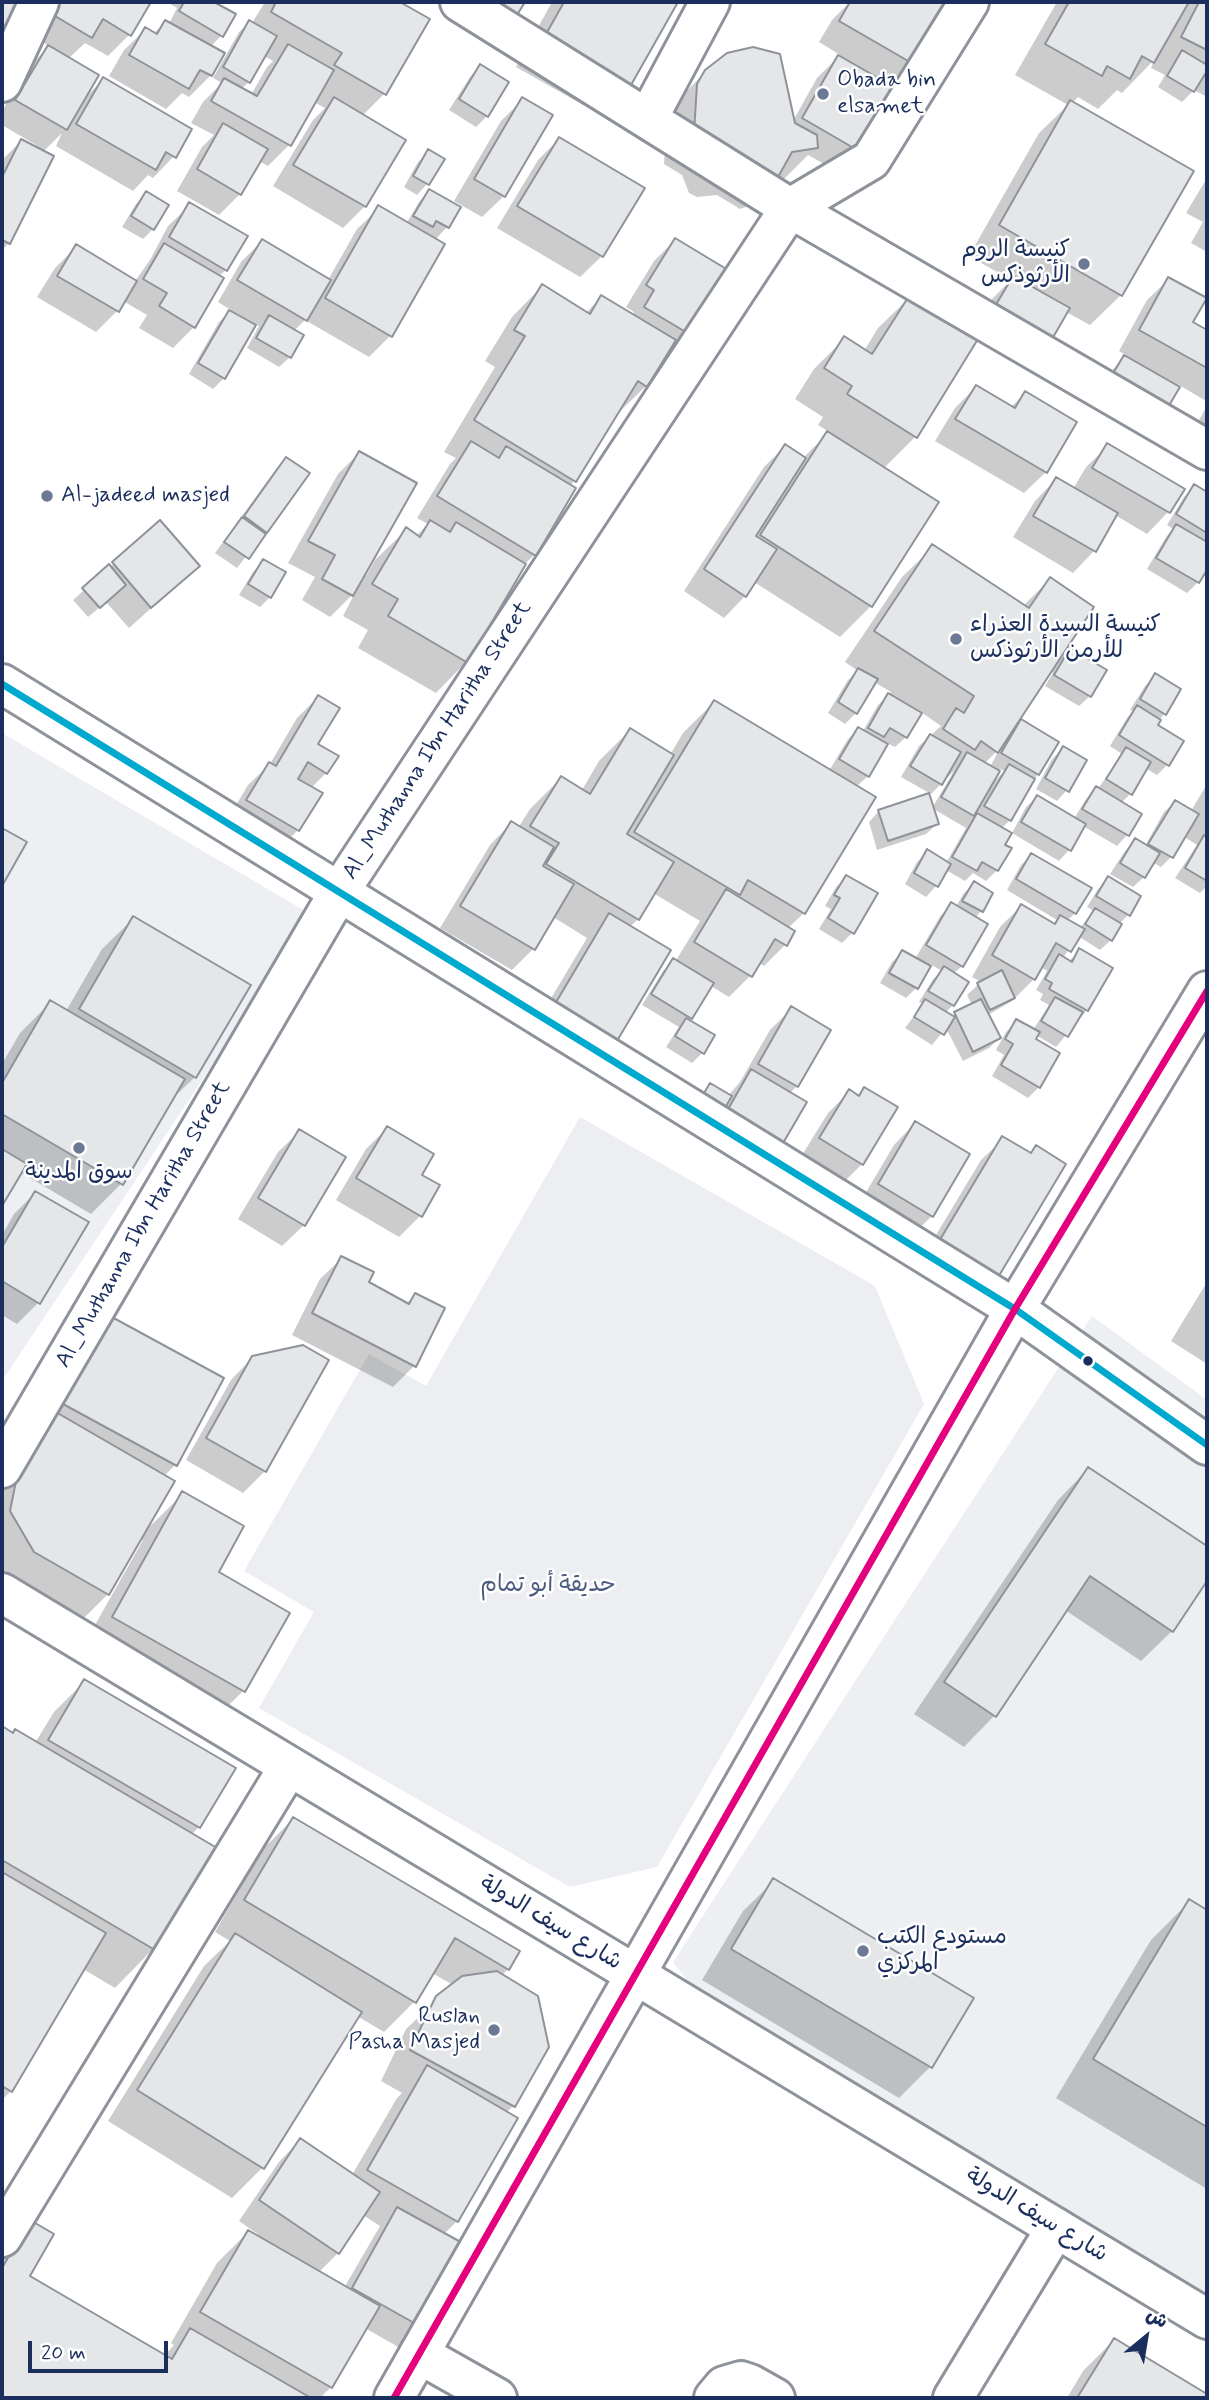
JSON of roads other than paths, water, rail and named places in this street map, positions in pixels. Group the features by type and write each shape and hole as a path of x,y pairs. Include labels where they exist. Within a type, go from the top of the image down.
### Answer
{"street":[{"path":"2,82 39,2"},
{"path":"460,2 790,208 1207,450"},
{"path":"648,118 710,2"},
{"path":"790,208 871,160 969,2"},
{"name":"Al_Muthanna Ibn Haritha Street","path":"2,1468 339,892 790,208"},
{"path":"2,684 1016,1309 1207,1445"},
{"path":"394,2398 1016,1309 1207,990"},
{"name":"شارع سيف الدولة","path":"2,1593 288,1768 1207,2319"},
{"path":"2,2237 288,1768"},
{"path":"953,2398 1056,2228"},
{"path":"419,2354 497,2398"},
{"path":"714,2398 724,2386 741,2381 775,2398"}],"place":[{"name":"Obada bin elsamet","path":"823,94"},
{"name":"كنيسة الروم الأرثوذكس","path":"1084,264"},
{"name":"Al-jadeed masjed","path":"47,496"},
{"name":"كنيسة السيدة العذراء للأرمن الأرثوذكس","path":"956,639"},
{"name":"سوق المدينة","path":"79,1148"},
{"name":"مستودع الكتب المركزي","path":"863,1951"},
{"name":"Ruslan Pasha Masjed","path":"494,2030"}],"park label":[{"name":"حديقة أبو تمام","path":"548,1586"}]}
